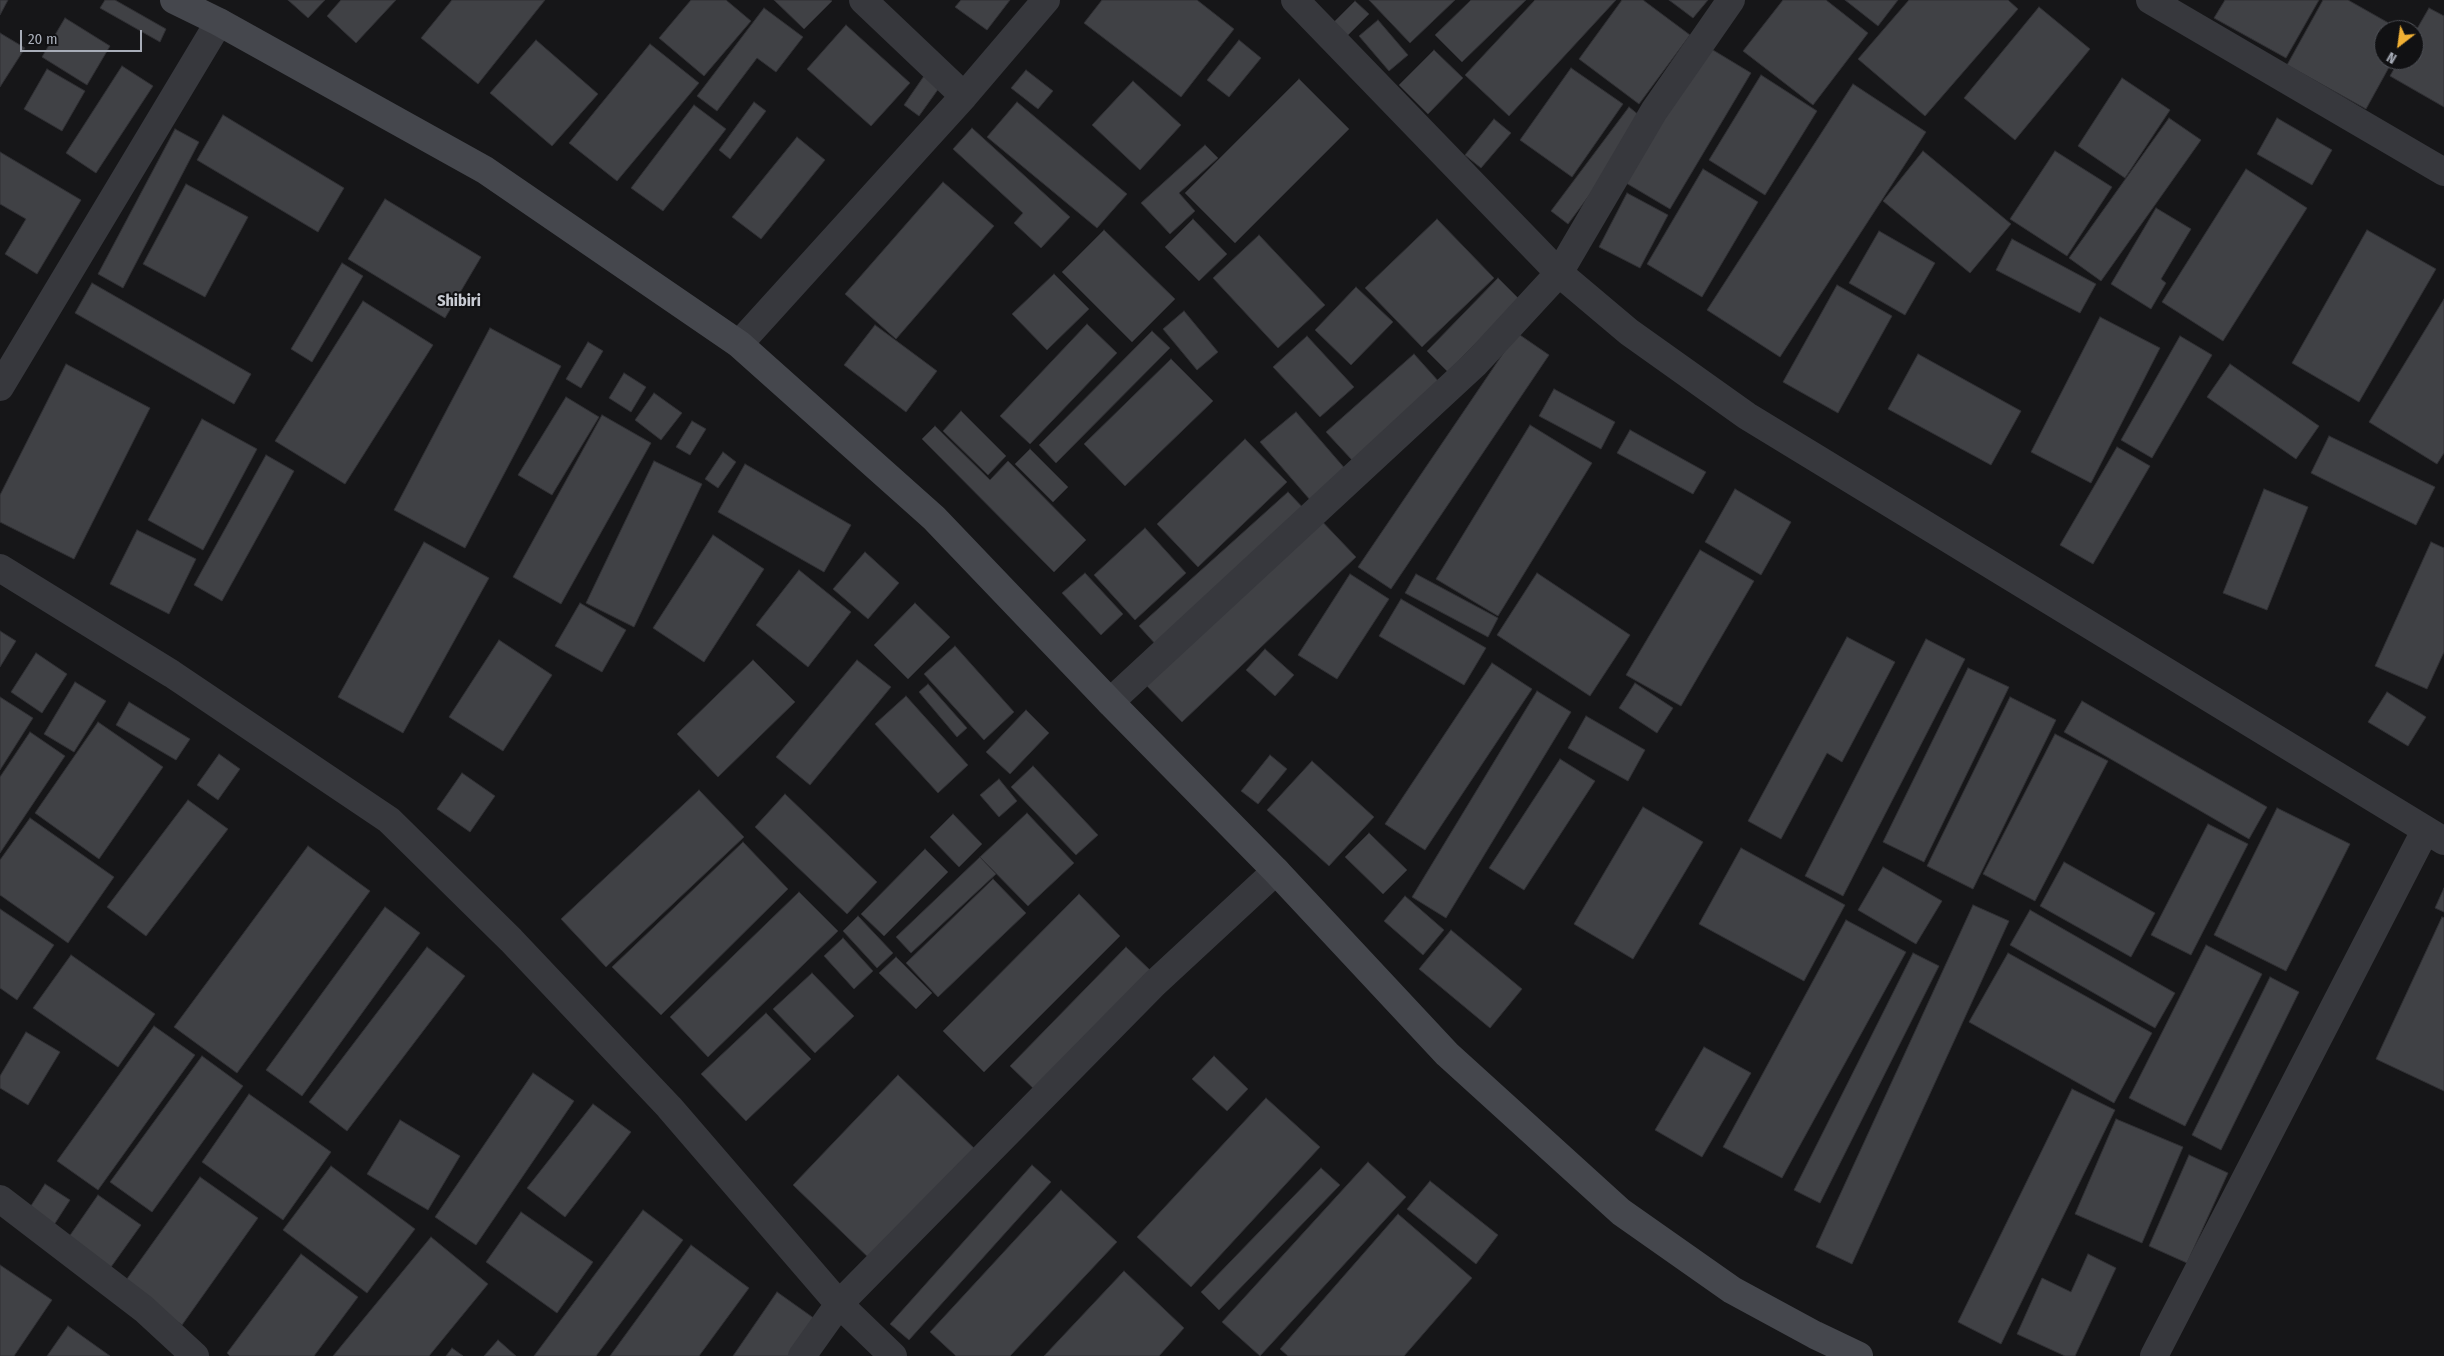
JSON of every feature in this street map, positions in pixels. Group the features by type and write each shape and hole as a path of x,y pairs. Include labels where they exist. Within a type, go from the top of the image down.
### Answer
{"main road":[{"path":"174,0 219,22 485,170 739,344 934,518 1110,702 1276,871 1447,1054 1621,1212 1732,1290 1815,1335 1860,1356"}],"street":[{"path":"863,0 964,96"},
{"path":"739,344 964,96 1046,0"},
{"path":"1295,0 1559,273 1629,332 1746,416 2435,836 2154,1356"},
{"path":"1110,702 1475,364 1559,273 1654,111 1731,0"},
{"path":"2150,0 2444,172"},
{"path":"0,387 219,22"},
{"path":"0,568 172,674 389,820 511,940 662,1100 839,1304 892,1356"},
{"path":"802,1356 839,1304 1155,982 1276,871"},
{"path":"0,1199 144,1309 195,1356"}],"building":[{"path":"0,0 8,0 0,15"},
{"path":"105,0 115,0 166,29 160,42 100,8"},
{"path":"288,0 325,0 308,18"},
{"path":"341,0 396,0 356,43 327,16"},
{"path":"452,0 545,0 478,84 421,38"},
{"path":"691,0 726,0 751,21 704,76 659,38"},
{"path":"774,0 830,0 832,1 804,29"},
{"path":"961,0 1010,0 987,30 955,7"},
{"path":"1102,0 1197,0 1234,29 1181,97 1084,23"},
{"path":"1369,0 1455,0 1410,43"},
{"path":"1471,0 1526,0 1462,62 1435,35"},
{"path":"1535,0 1616,0 1509,116 1465,75"},
{"path":"1622,0 1643,0 1690,35 1639,104 1579,59"},
{"path":"1669,0 1708,0 1693,18"},
{"path":"1783,0 1826,0 1868,33 1813,105 1743,51"},
{"path":"1845,0 1898,0 1878,26"},
{"path":"1909,0 2008,0 2018,9 1925,116 1858,59"},
{"path":"2225,0 2319,0 2286,58 2214,18"},
{"path":"2323,0 2348,0 2383,20 2374,20 2374,70 2387,70 2366,109 2287,65"},
{"path":"1355,1 1369,14 1343,40 1330,26"},
{"path":"2039,7 2090,49 2015,140 1964,98"},
{"path":"764,8 803,37 776,72 757,58 717,111 697,96"},
{"path":"2429,8 2444,16 2444,107 2390,76 2393,70 2424,70 2424,20 2422,20"},
{"path":"65,18 110,46 87,85 42,57"},
{"path":"1378,20 1408,55 1389,71 1359,36"},
{"path":"846,25 910,83 871,126 807,69"},
{"path":"0,33 25,48 0,87"},
{"path":"536,40 598,94 552,146 490,93"},
{"path":"1239,40 1261,58 1229,97 1207,80"},
{"path":"650,44 699,83 617,181 569,143"},
{"path":"1703,44 1751,73 1670,209 1621,180"},
{"path":"1434,50 1463,78 1428,114 1399,85"},
{"path":"122,66 153,86 96,173 66,153"},
{"path":"1571,68 1623,104 1572,177 1520,140"},
{"path":"47,69 85,91 62,131 24,109"},
{"path":"1026,70 1053,91 1038,109 1011,88"},
{"path":"1761,75 1817,111 1765,195 1709,160"},
{"path":"924,76 939,88 919,116 904,105"},
{"path":"2122,78 2170,110 2125,178 2078,146"},
{"path":"1299,79 1349,129 1235,243 1185,193"},
{"path":"1133,81 1181,125 1140,170 1092,125"},
{"path":"1853,84 1926,132 1780,357 1707,310"},
{"path":"754,102 766,111 730,159 719,150"},
{"path":"1017,102 1127,194 1097,228 987,137"},
{"path":"694,105 726,129 663,211 631,188"},
{"path":"1629,107 1645,120 1568,224 1551,211"},
{"path":"223,115 344,188 318,232 197,160"},
{"path":"2169,118 2201,140 2101,281 2069,258"},
{"path":"2277,118 2332,150 2312,185 2257,154"},
{"path":"1494,119 1511,133 1481,168 1465,155"},
{"path":"972,128 1070,217 1041,248 1014,223 1023,213 953,149"},
{"path":"175,129 199,142 123,288 98,274"},
{"path":"797,137 825,160 761,239 732,217"},
{"path":"1205,145 1218,158 1179,193 1195,211 1170,234 1141,203"},
{"path":"1923,151 2011,224 1970,273 1883,201"},
{"path":"2055,151 2112,187 2067,256 2010,219"},
{"path":"0,152 81,200 37,274 5,254 26,219 0,204"},
{"path":"1703,169 1758,202 1702,297 1647,264"},
{"path":"2246,169 2307,208 2223,341 2162,302"},
{"path":"943,182 994,226 896,339 845,294"},
{"path":"186,184 248,217 205,297 143,264"},
{"path":"1627,193 1668,215 1640,268 1599,247"},
{"path":"385,199 481,257 445,318 348,259"},
{"path":"2156,208 2191,229 2161,279 2166,283 2151,309 2111,284"},
{"path":"1193,219 1227,254 1199,281 1165,247"},
{"path":"1437,219 1494,278 1422,347 1365,288"},
{"path":"1104,230 1175,299 1132,342 1062,272"},
{"path":"2367,230 2436,269 2359,402 2292,363"},
{"path":"1879,231 1935,263 1905,315 1849,283"},
{"path":"1259,235 1325,305 1278,348 1213,278"},
{"path":"2012,239 2096,284 2080,313 1996,270"},
{"path":"342,263 363,276 312,362 291,349"},
{"path":"1054,274 1089,309 1047,350 1012,314"},
{"path":"1498,278 1519,299 1448,372 1427,351"},
{"path":"92,283 251,374 234,404 75,313"},
{"path":"1837,285 1892,316 1838,413 1783,382"},
{"path":"1356,287 1393,322 1351,365 1315,330"},
{"path":"2444,299 2444,453 2437,464 2369,422"},
{"path":"363,301 433,345 345,484 275,441"},
{"path":"1184,311 1218,352 1197,370 1163,329"},
{"path":"2100,317 2160,348 2091,483 2031,452"},
{"path":"1087,324 1117,353 1030,444 1000,416"},
{"path":"875,325 937,371 906,412 844,365"},
{"path":"490,328 561,366 465,548 394,510"},
{"path":"1152,331 1170,348 1056,463 1039,445"},
{"path":"1517,333 1549,355 1391,589 1358,567"},
{"path":"1307,336 1354,387 1320,417 1273,367"},
{"path":"2180,336 2212,355 2152,458 2121,440"},
{"path":"588,342 603,351 581,388 566,379"},
{"path":"1414,354 1440,383 1352,460 1326,432"},
{"path":"1918,354 2021,411 1991,465 1888,409"},
{"path":"1171,359 1213,401 1125,486 1084,444"},
{"path":"66,364 150,408 74,559 0,522 0,495"},
{"path":"2230,364 2319,426 2296,459 2207,397"},
{"path":"624,373 646,387 631,412 609,398"},
{"path":"1554,389 1615,422 1601,449 1539,416"},
{"path":"654,393 682,413 661,440 635,420"},
{"path":"566,397 599,417 552,495 518,475"},
{"path":"961,411 1006,456 988,475 943,431"},
{"path":"1296,412 1347,471 1311,501 1260,442"},
{"path":"602,415 651,443 561,604 513,577"},
{"path":"202,419 257,449 203,550 148,520"},
{"path":"692,421 706,429 690,455 676,447"},
{"path":"1530,425 1592,463 1498,616 1436,579"},
{"path":"935,426 990,480 1008,461 1086,540 1054,572 922,439"},
{"path":"1630,430 1706,472 1693,494 1617,453"},
{"path":"2329,436 2435,487 2416,525 2311,473"},
{"path":"1245,439 1287,482 1198,567 1157,524"},
{"path":"2117,447 2150,466 2093,564 2060,545"},
{"path":"1030,449 1068,487 1053,502 1015,464"},
{"path":"723,452 736,462 718,488 705,479"},
{"path":"266,455 294,471 222,601 194,585"},
{"path":"654,461 702,484 634,627 586,603"},
{"path":"745,464 851,525 824,572 718,512"},
{"path":"1735,489 1791,522 1761,575 1705,542"},
{"path":"2264,489 2308,507 2267,610 2223,593"},
{"path":"1288,492 1308,513 1158,647 1139,626"},
{"path":"1316,515 1356,557 1182,722 1142,681"},
{"path":"1145,528 1186,573 1135,620 1094,575"},
{"path":"137,530 196,559 169,614 110,584"},
{"path":"713,535 764,569 704,662 653,628"},
{"path":"424,542 489,578 403,733 338,697"},
{"path":"2431,542 2444,548 2444,652 2427,689 2375,666"},
{"path":"1700,550 1754,581 1681,706 1626,675"},
{"path":"865,552 899,583 868,619 833,589"},
{"path":"799,570 851,612 808,667 756,625"},
{"path":"1085,573 1123,614 1101,635 1062,593"},
{"path":"1537,573 1630,635 1590,696 1497,635"},
{"path":"1350,574 1389,599 1337,679 1298,655"},
{"path":"1416,574 1498,618 1488,637 1405,593"},
{"path":"1401,599 1486,648 1464,685 1379,636"},
{"path":"580,603 626,630 602,672 555,646"},
{"path":"915,603 950,637 908,679 874,645"},
{"path":"0,631 16,641 0,667"},
{"path":"1847,637 1895,662 1842,762 1827,753 1781,839 1748,821"},
{"path":"1926,639 1965,659 1843,896 1805,876"},
{"path":"499,640 552,675 503,751 449,717"},
{"path":"955,646 1014,712 984,740 924,674"},
{"path":"1265,649 1294,675 1275,696 1246,670"},
{"path":"36,653 67,674 42,713 11,692"},
{"path":"753,660 795,702 718,777 677,734"},
{"path":"857,660 891,687 810,785 776,757"},
{"path":"1492,663 1532,689 1425,850 1385,824"},
{"path":"1968,668 2009,687 1924,862 1883,842"},
{"path":"75,682 106,701 74,752 44,734"},
{"path":"1635,683 1673,708 1657,733 1619,708"},
{"path":"928,684 967,728 957,737 919,692"},
{"path":"1537,691 1571,712 1446,918 1412,897"},
{"path":"2387,692 2426,717 2408,746 2368,722"},
{"path":"906,696 968,765 938,793 875,724"},
{"path":"0,697 33,718 0,770"},
{"path":"2010,697 2056,720 1973,889 1927,866"},
{"path":"2082,701 2267,807 2249,839 2064,732"},
{"path":"129,702 190,739 176,760 116,725"},
{"path":"1026,710 1049,733 1010,774 986,752"},
{"path":"1586,716 1645,750 1628,781 1568,748"},
{"path":"98,722 163,767 99,859 35,813"},
{"path":"30,732 65,756 0,853 0,777"},
{"path":"2055,734 2108,761 2035,901 1983,874"},
{"path":"219,754 240,769 218,800 197,785"},
{"path":"1270,755 1287,769 1258,804 1241,791"},
{"path":"1560,759 1595,781 1524,890 1489,868"},
{"path":"1312,761 1374,817 1329,866 1267,810"},
{"path":"1033,766 1098,835 1076,855 1011,787"},
{"path":"462,773 495,796 470,832 437,809"},
{"path":"999,779 1017,801 999,817 980,795"},
{"path":"699,790 744,837 606,967 561,919"},
{"path":"785,794 877,882 847,914 755,827"},
{"path":"188,800 228,829 146,936 107,907"},
{"path":"1643,807 1703,842 1633,959 1574,924"},
{"path":"2277,808 2350,844 2286,971 2214,935"},
{"path":"1027,813 1074,863 1028,906 980,857"},
{"path":"953,814 982,844 959,867 930,837"},
{"path":"30,818 114,877 68,943 0,895 0,860"},
{"path":"2208,824 2248,844 2191,955 2151,935"},
{"path":"1369,833 1407,870 1383,894 1345,857"},
{"path":"743,842 788,889 661,1015 612,967"},
{"path":"308,846 370,891 237,1073 174,1027"},
{"path":"1741,848 1845,905 1804,981 1699,924"},
{"path":"925,849 948,872 884,936 861,914"},
{"path":"980,857 996,874 911,953 896,937"},
{"path":"2064,862 2155,913 2131,957 2040,906"},
{"path":"1883,867 1942,901 1916,944 1858,910"},
{"path":"993,879 1026,913 938,997 906,963"},
{"path":"2444,888 2444,912 2435,908"},
{"path":"799,892 838,931 708,1057 670,1017"},
{"path":"1079,894 1120,936 984,1072 943,1031"},
{"path":"1405,896 1444,930 1423,955 1384,921"},
{"path":"1973,905 2009,921 1852,1264 1816,1247"},
{"path":"385,907 420,933 302,1096 266,1070"},
{"path":"0,909 54,945 17,1000 0,988"},
{"path":"2030,910 2175,993 2155,1028 2010,945"},
{"path":"858,916 893,953 877,968 843,931"},
{"path":"2442,917 2444,918 2444,1091 2376,1059"},
{"path":"1846,920 1906,952 1782,1178 1723,1147"},
{"path":"1451,930 1522,989 1490,1028 1419,969"},
{"path":"843,938 873,971 854,989 824,956"},
{"path":"2206,945 2262,974 2185,1126 2129,1098"},
{"path":"427,947 465,976 347,1131 309,1102"},
{"path":"1126,947 1151,971 1036,1091 1010,1066"},
{"path":"1913,953 1939,966 1820,1203 1794,1190"},
{"path":"2008,953 2152,1033 2114,1103 1969,1022"},
{"path":"71,955 155,1014 118,1067 33,1008"},
{"path":"896,957 932,993 916,1009 879,973"},
{"path":"812,973 854,1016 815,1053 773,1009"},
{"path":"2270,977 2299,992 2221,1150 2192,1135"},
{"path":"766,1013 811,1059 746,1121 701,1074"},
{"path":"154,1026 195,1055 98,1190 57,1161"},
{"path":"26,1032 60,1052 28,1105 0,1088 0,1076"},
{"path":"1704,1047 1751,1073 1702,1157 1655,1130"},
{"path":"202,1056 243,1086 152,1212 110,1182"},
{"path":"1214,1056 1248,1089 1227,1111 1192,1079"},
{"path":"533,1073 574,1101 476,1245 435,1217"},
{"path":"898,1075 977,1151 872,1261 793,1185"},
{"path":"2072,1089 2115,1110 2001,1344 1958,1322"},
{"path":"249,1094 331,1152 283,1220 202,1162"},
{"path":"1266,1098 1320,1147 1191,1287 1137,1237"},
{"path":"593,1104 631,1132 565,1217 527,1188"},
{"path":"2116,1119 2183,1147 2142,1243 2075,1214"},
{"path":"400,1120 460,1156 428,1210 367,1174"},
{"path":"2189,1155 2228,1173 2187,1263 2149,1246"},
{"path":"1368,1162 1406,1197 1260,1356 1222,1322"},
{"path":"1032,1165 1051,1182 909,1340 890,1324"},
{"path":"331,1166 415,1229 367,1293 283,1230"},
{"path":"1321,1168 1340,1185 1219,1310 1201,1292"},
{"path":"200,1177 258,1218 182,1325 124,1283"},
{"path":"1430,1181 1498,1235 1476,1264 1407,1209"},
{"path":"45,1184 70,1200 52,1228 27,1212"},
{"path":"1061,1190 1117,1242 1010,1356 956,1356 930,1332"},
{"path":"98,1195 141,1225 106,1274 64,1244"},
{"path":"643,1210 683,1240 596,1356 534,1356"},
{"path":"521,1212 593,1262 557,1313 486,1262"},
{"path":"1398,1214 1472,1278 1404,1356 1288,1356 1280,1349"},
{"path":"431,1237 488,1284 429,1356 333,1356"},
{"path":"691,1245 749,1288 699,1356 610,1356"},
{"path":"301,1254 358,1297 314,1356 230,1356 227,1353"},
{"path":"2088,1254 2116,1268 2075,1356 2065,1356 2017,1334 2042,1278 2071,1292"},
{"path":"0,1265 52,1300 14,1356 0,1356"},
{"path":"1124,1271 1184,1328 1159,1356 1044,1356"},
{"path":"777,1292 815,1319 790,1356 733,1356"},
{"path":"68,1326 110,1356 47,1356"},
{"path":"498,1340 516,1356 484,1356"},
{"path":"452,1348 463,1356 446,1356"}],"district":[{"name":"Shibiri","path":"459,302"}]}
